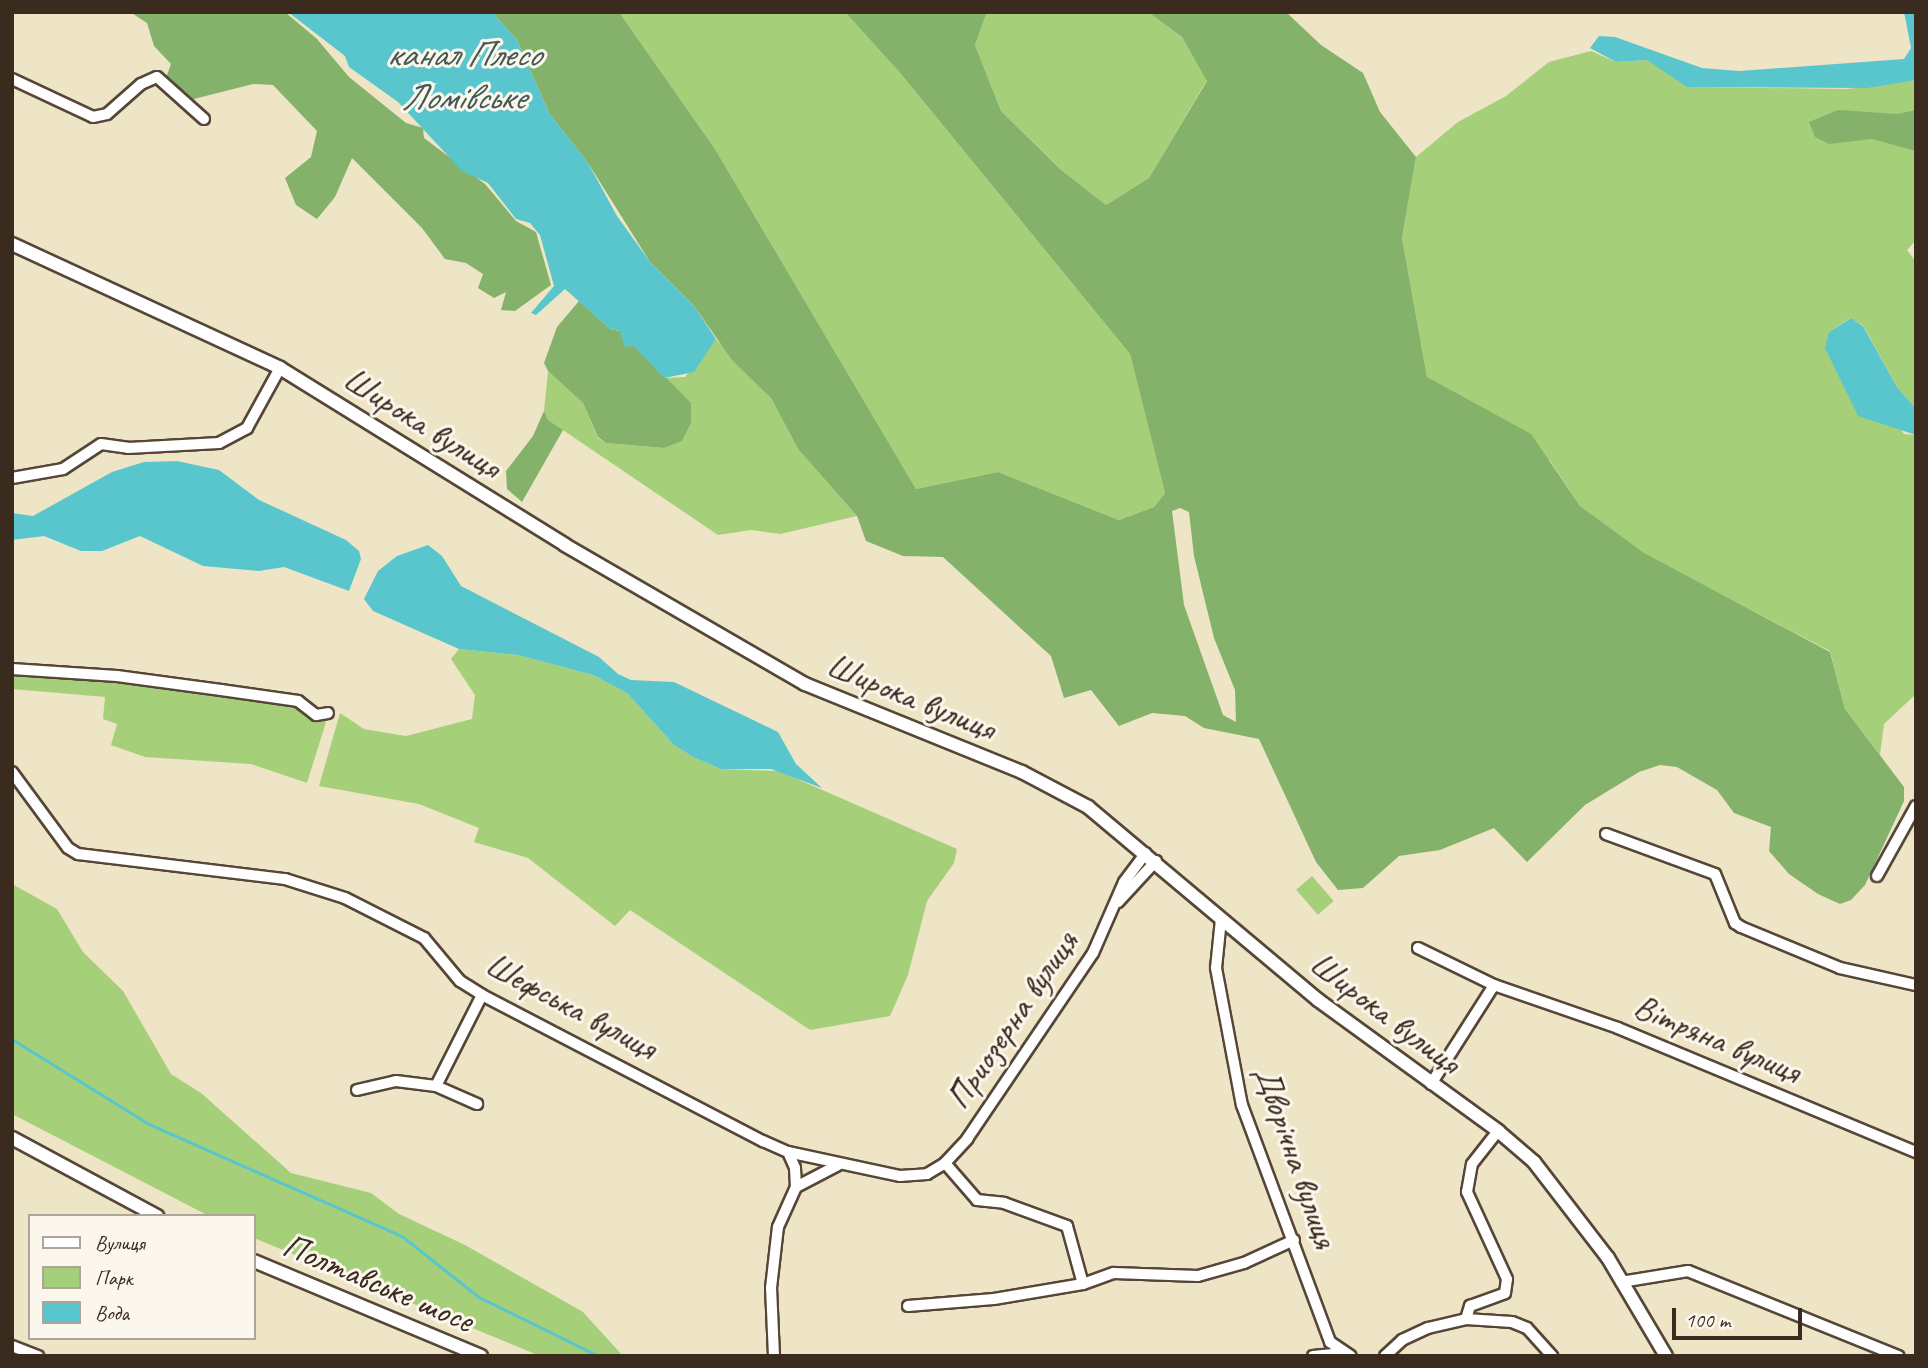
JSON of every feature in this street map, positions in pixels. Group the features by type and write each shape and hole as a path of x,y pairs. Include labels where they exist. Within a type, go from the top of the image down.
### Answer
{"main road":[{"name":"Широка вулиця","path":"12,244 280,368 565,545 805,684 1061,790 1151,857 1318,1000 1498,1131 1555,1186 1621,1282 1666,1356"},
{"path":"12,1138 153,1214"},
{"name":"Полтавське шосе","path":"256,1262 481,1356"}],"street":[{"path":"12,79 93,117 107,114 141,84 157,77 204,119"},
{"path":"12,478 63,469 102,444 128,448 219,443 247,428 280,368"},
{"path":"12,669 117,676 221,690 298,701 316,715 328,713"},
{"name":"Шефська вулиця","path":"12,772 68,848 78,854 285,879 345,898 424,938 460,981 482,995 788,1152 900,1176 927,1174 945,1163"},
{"path":"1877,876 1916,806"},
{"path":"1606,834 1715,874 1735,923 1741,927 1840,968 1916,985"},
{"path":"1118,902 1133,866 1151,857"},
{"path":"1118,902 1151,857"},
{"name":"Приозерна вулиця","path":"945,1163 967,1139 1093,953 1118,902"},
{"name":"Дворічна вулиця","path":"1221,919 1216,968 1242,1105 1330,1342 1347,1354"},
{"name":"Вітряна вулиця","path":"1418,948 1494,985 1618,1028 1916,1152"},
{"path":"1431,1084 1494,985"},
{"path":"436,1086 482,995"},
{"path":"357,1090 396,1082 436,1086 477,1104"},
{"path":"1466,1319 1470,1306 1505,1293 1507,1279 1467,1192 1472,1164 1498,1131"},
{"path":"774,1356 770,1319 773,1250 796,1187 795,1168 788,1152"},
{"path":"945,1163 977,1200 1004,1203 1067,1226 1083,1284"},
{"path":"796,1187 830,1167 843,1165"},
{"path":"908,1306 994,1299 1083,1284 1114,1273 1198,1276 1244,1263 1294,1240"},
{"path":"1621,1282 1688,1271 1898,1356"},
{"path":"1385,1356 1402,1340 1428,1328 1466,1319 1512,1322 1527,1328 1552,1356"},
{"path":"12,1346 38,1356"},
{"path":"1313,1356 1347,1354"}],"green space":[{"path":"130,12 285,12 317,39 349,77 406,123 423,128 424,138 485,184 516,221 536,232 551,285 515,311 501,310 506,292 494,298 478,288 483,274 466,263 445,259 422,228 352,158 335,197 317,219 296,205 285,178 311,157 317,131 273,85 253,84 190,100 166,78 171,64 154,46 147,23"},
{"path":"492,12 619,12 715,149 916,489 998,472 1119,520 1154,507 1165,493 1130,354 901,74 845,12 987,12 975,45 1001,111 1060,169 1106,205 1149,178 1207,81 1182,37 1148,12 1286,12 1321,45 1363,73 1380,112 1416,157 1402,238 1427,377 1531,434 1580,506 1644,553 1830,652 1845,709 1904,787 1904,801 1865,885 1851,900 1840,904 1818,894 1789,874 1769,851 1771,827 1734,813 1717,790 1677,767 1660,765 1639,772 1585,805 1527,862 1494,828 1440,850 1399,856 1363,888 1338,890 1316,862 1259,739 1204,728 1185,716 1152,713 1119,726 1091,690 1064,698 1051,656 943,557 903,556 866,541 857,516 798,449 771,398 732,360 694,306 650,262 588,163 549,113 517,40","holes":["1180,508 1189,512 1194,556 1214,638 1235,690 1236,722 1223,715 1184,605 1172,511"]},
{"path":"619,12 845,12 901,74 1130,354 1165,493 1154,507 1119,520 998,472 916,489 715,149"},
{"path":"987,12 1148,12 1182,37 1207,80 1149,178 1106,205 1060,169 1001,111 975,45"},
{"path":"1591,51 1616,62 1647,60 1693,87 1847,89 1916,80 1916,240 1907,250 1916,262 1916,409 1897,387 1863,325 1850,318 1829,332 1904,434 1916,435 1916,694 1884,724 1880,755 1845,709 1830,651 1644,554 1580,506 1550,461 1427,377 1402,238 1416,157 1458,122 1506,96 1549,62"},
{"path":"1838,110 1897,114 1916,110 1916,151 1872,139 1829,144 1815,137 1809,122"},
{"path":"579,301 610,329 620,331 691,403 691,423 682,441 664,448 606,443 598,437 583,403 548,371 544,363 557,327"},
{"path":"716,339 771,398 798,449 857,516 780,534 751,530 718,535 548,420 544,411 548,371 583,403 598,438 606,443 664,448 682,440 691,423 690,403 664,378 685,377"},
{"path":"544,411 548,420 563,430 522,502 507,489 506,471 533,436"},
{"path":"459,649 518,655 593,675 627,693 674,745 693,757 721,769 779,771 957,849 954,863 927,901 908,975 890,1016 810,1030 630,910 615,926 528,858 474,842 479,828 419,804 319,786 340,713 364,729 406,736 472,719 475,695 451,659"},
{"path":"12,672 299,703 326,722 307,783 251,764 145,757 111,745 117,724 103,719 105,697 12,689"},
{"path":"1312,876 1334,901 1318,915 1296,890"},
{"path":"12,884 57,909 83,952 123,991 171,1074 201,1093 291,1173 371,1193 399,1214 465,1245 583,1312 623,1356 540,1356 256,1239 256,1214 205,1214 12,1114"}],"water":[{"name":"канал Плесо Ломівське","path":"288,12 492,12 517,40 549,113 588,163 617,216 650,262 694,306 716,339 694,372 664,378 634,346 625,347 620,331 610,329 565,289 536,315 531,313 554,286 540,235 530,223 516,219 488,183 462,171 398,102 349,67 345,56"},
{"path":"1904,12 1916,12 1916,80 1867,88 1687,87 1647,60 1616,62 1590,48 1599,36 1615,37 1702,68 1739,71 1904,59 1911,48"},
{"path":"1851,318 1863,326 1897,387 1916,409 1916,435 1858,416 1825,348 1829,332"},
{"path":"177,461 219,470 259,500 346,540 359,551 361,559 349,591 284,567 259,571 203,566 140,536 102,551 81,551 44,536 12,540 12,513 33,516 112,472 144,462"},
{"path":"428,545 442,556 461,586 599,657 618,674 631,680 674,682 778,732 796,764 822,788 771,769 721,769 693,757 674,745 627,693 593,675 518,655 459,649 373,611 364,599 378,571 397,556"}],"waterway":[{"path":"12,1039 149,1124 402,1236 479,1297 599,1356"}]}
